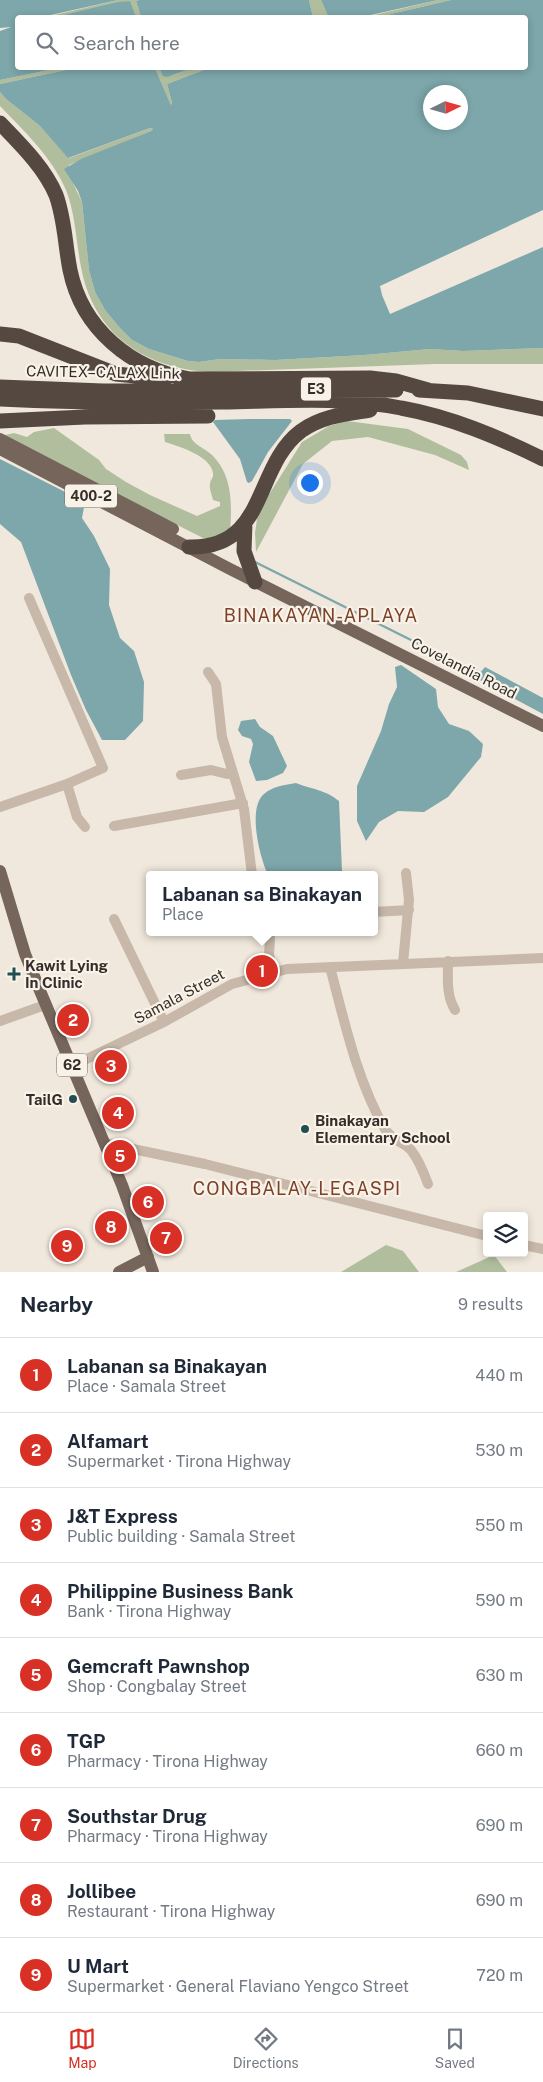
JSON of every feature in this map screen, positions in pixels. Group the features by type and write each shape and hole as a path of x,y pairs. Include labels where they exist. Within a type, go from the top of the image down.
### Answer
{"highway":[{"path":"0,123 35,161 54,193 63,221 71,275 78,295 91,320 116,348 138,363 168,375 189,379"},
{"path":"0,334 19,336 116,374 189,379 370,378 396,381 428,390"},
{"name":"CAVITEX–CALAX Link","path":"0,386 103,391 205,403"},
{"name":"E3","path":"205,403 304,389 428,390 486,396 543,409"},
{"name":"CAVITEX–CALAX Link","path":"0,399 103,403 205,403"},
{"name":"E3","path":"205,403 327,401 390,406 421,412 460,424 498,438 543,459"},
{"path":"0,421 85,417 205,403"},
{"path":"186,545 218,544 231,538 245,523 281,454 300,432 327,418 390,406"},
{"path":"245,523 244,552 255,582"}],"main road":[{"name":"Covelandia Road","path":"0,447 255,582 543,726"},
{"name":"62","path":"0,871 26,954 104,1143 153,1272"},
{"path":"119,1272 148,1257"}],"street":[{"path":"0,807 67,784 102,770 103,766 29,598"},
{"path":"208,672 216,684 220,725 243,803 252,871"},
{"path":"181,775 211,770 227,774 233,773"},
{"path":"67,784 77,817 85,826"},
{"path":"114,826 243,803"},
{"path":"403,963 410,900 406,873"},
{"path":"378,912 409,910"},
{"path":"114,919 164,1022"},
{"path":"268,936 269,955 273,972"},
{"name":"Samala Street","path":"72,1066 164,1022 232,984 273,972 287,969 543,958"},
{"path":"448,961 448,993 450,1002 455,1010"},
{"path":"330,967 349,1041 385,1130 394,1140 410,1149 428,1184"},
{"path":"0,1021 46,1006"},
{"path":"104,1143 206,1164 483,1235"},
{"path":"528,1246 543,1249"}],"green space":[{"path":"118,0 139,0 136,1 140,15 135,15 129,1 64,15 55,15"},
{"path":"309,0 321,0 328,15 313,15"},
{"path":"438,0 451,0 387,15 375,15"},
{"path":"49,70 66,70 0,84 0,80"},
{"path":"156,70 173,75 187,70 204,70 167,84 171,105"},
{"path":"0,92 40,126 69,158 150,128 153,129 69,165 72,181 82,202 89,270 95,292 105,310 119,327 132,340 149,349 188,361 199,362 220,359 275,360 365,355 430,349 463,351 543,348 543,364 435,364 209,372 165,364 145,355 127,344 112,331 99,314 89,295 82,272 74,220 66,190 53,166 28,135 0,106"},
{"path":"347,421 408,429 461,455 467,462 469,470 435,455 368,437 332,441 303,464 256,552 255,533 258,512 302,442 329,426"},
{"path":"54,428 99,460 106,469 126,482 197,516 220,506 220,502 213,500 210,490 213,475 211,467 193,453 165,442 164,434 190,434 193,441 212,455 224,472 231,501 230,532 222,538 203,538 1,436 14,433 27,437 34,432"},
{"path":"386,1245 403,1251 419,1272 341,1272"},
{"path":"490,1257 496,1257 507,1272 456,1272"}],"water":[{"path":"0,0 118,0 51,15 15,15 15,70 49,70 0,80 0,31 11,27 0,28"},
{"path":"309,0 313,15 140,15 136,1"},
{"path":"321,0 438,0 371,15 328,15"},
{"path":"451,0 543,0 543,210 380,286 390,314 543,247 543,348 463,351 430,349 365,355 275,360 220,359 199,362 188,361 149,349 132,340 105,310 95,292 89,270 82,202 78,191 64,169 81,159 153,129 150,128 68,158 40,126 6,99 0,92 0,84 66,70 156,70 171,105 167,84 204,70 528,70 528,15 387,15"},
{"path":"130,1 135,15 63,15"},
{"path":"160,70 187,70 167,77 163,76"},
{"path":"290,419 292,421 268,452 252,481 249,483 247,482 240,459 213,422 215,420"},
{"path":"0,459 85,502 82,518 94,536 110,569 109,605 120,638 134,651 144,682 143,721 125,740 102,740 86,710 71,675 21,542 0,524"},
{"path":"401,665 436,689 438,707 449,724 469,731 483,744 481,757 448,797 424,812 398,811 379,822 366,841 357,821 357,786 381,731 389,704 397,687 395,667"},
{"path":"485,667 543,698 543,714 476,678"},
{"path":"255,719 260,727 273,736 287,766 283,773 267,780 256,781 249,762 253,744 251,739 242,736 238,730 241,721"},
{"path":"296,783 323,792 339,801 342,871 267,871 259,846 256,810 264,794 279,786"}],"waterway":[{"path":"255,562 451,660"},
{"path":"473,669 483,674"}],"place":[{"name":"Labanan sa Binakayan","path":"262,971"},
{"name":"Kawit Lying In Clinic","path":"14,974"},
{"name":"Alfamart","path":"73,1020"},
{"name":"J&T Express","path":"111,1066"},
{"name":"TailG","path":"73,1099"},
{"name":"Philippine Business Bank","path":"118,1113"},
{"name":"Binakayan Elementary School","path":"305,1129"},
{"name":"Gemcraft Pawnshop","path":"120,1156"},
{"name":"TGP","path":"148,1202"},
{"name":"Jollibee","path":"111,1227"},
{"name":"Southstar Drug","path":"166,1238"},
{"name":"U Mart","path":"67,1246"}],"district":[{"name":"BINAKAYAN-APLAYA","path":"321,615"},
{"name":"CONGBALAY-LEGASPI","path":"297,1188"}]}
